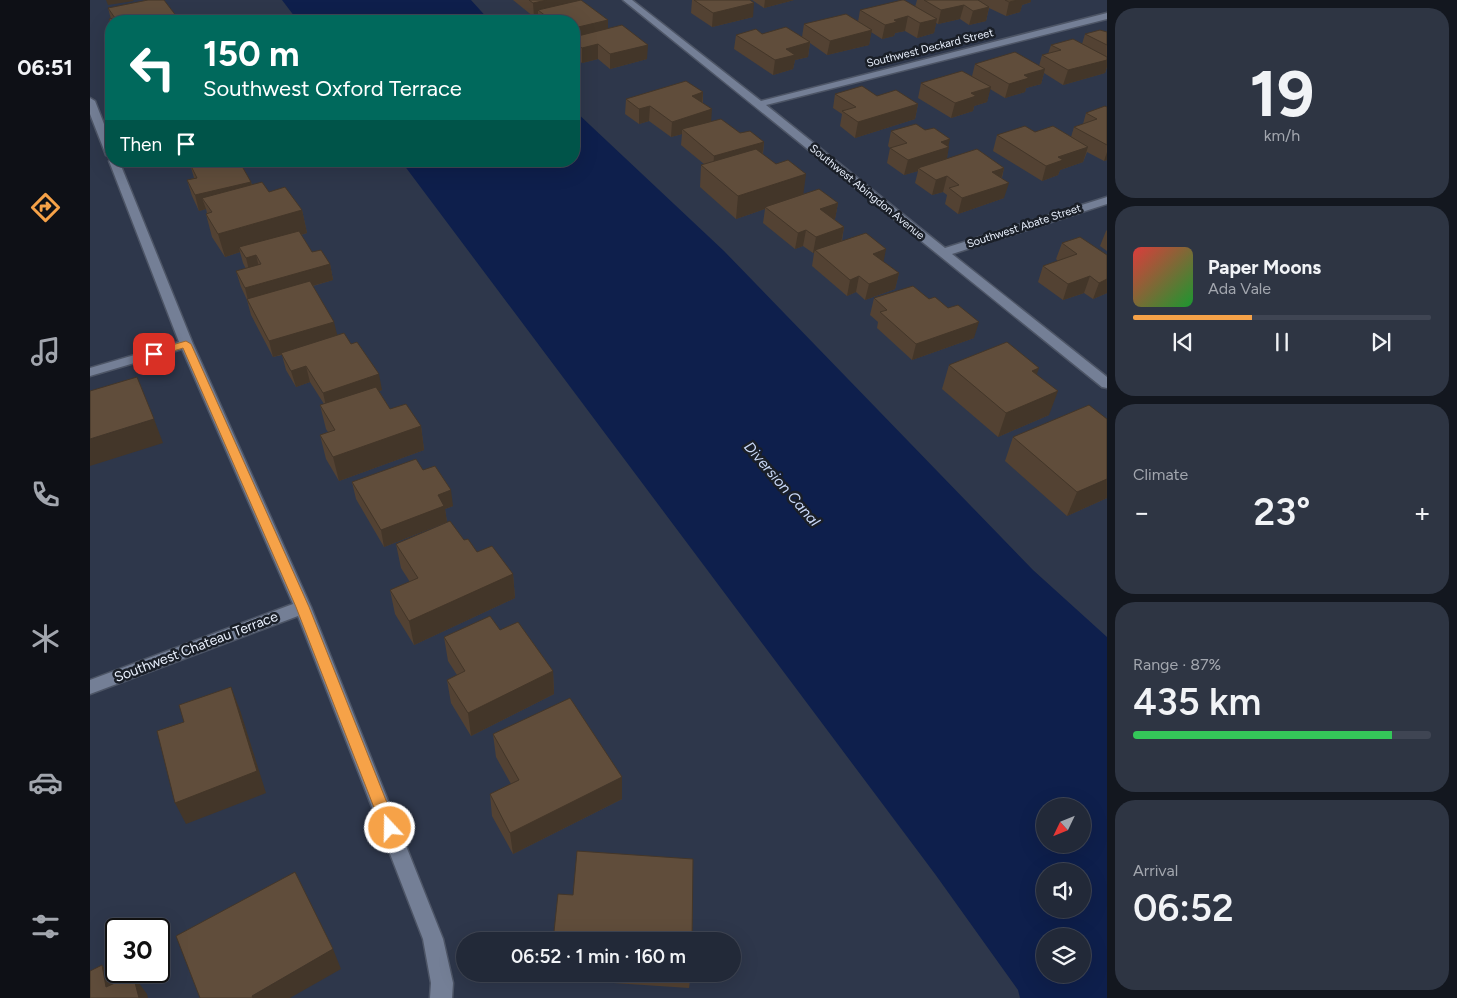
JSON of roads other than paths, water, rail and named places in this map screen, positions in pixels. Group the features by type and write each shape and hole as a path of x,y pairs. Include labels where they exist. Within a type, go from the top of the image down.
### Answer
{"street":[{"name":"Southwest Abingdon Avenue","path":"627,0 760,104 942,253 1107,384"},
{"name":"Southwest Deckard Street","path":"760,104 1107,16"},
{"path":"90,101 105,139"},
{"path":"116,167 186,344 303,607 433,939 442,983 441,998"},
{"name":"Southwest Abate Street","path":"942,253 1107,200"},
{"path":"90,372 186,344"},
{"name":"Southwest Chateau Terrace","path":"90,687 303,607"}],"water":[{"path":"282,0 471,0 485,15 293,15"},
{"name":"Diversion Canal","path":"580,116 724,251 1033,570 1107,637 1107,998 1020,998 1018,990 935,874 405,167 580,167"}]}
